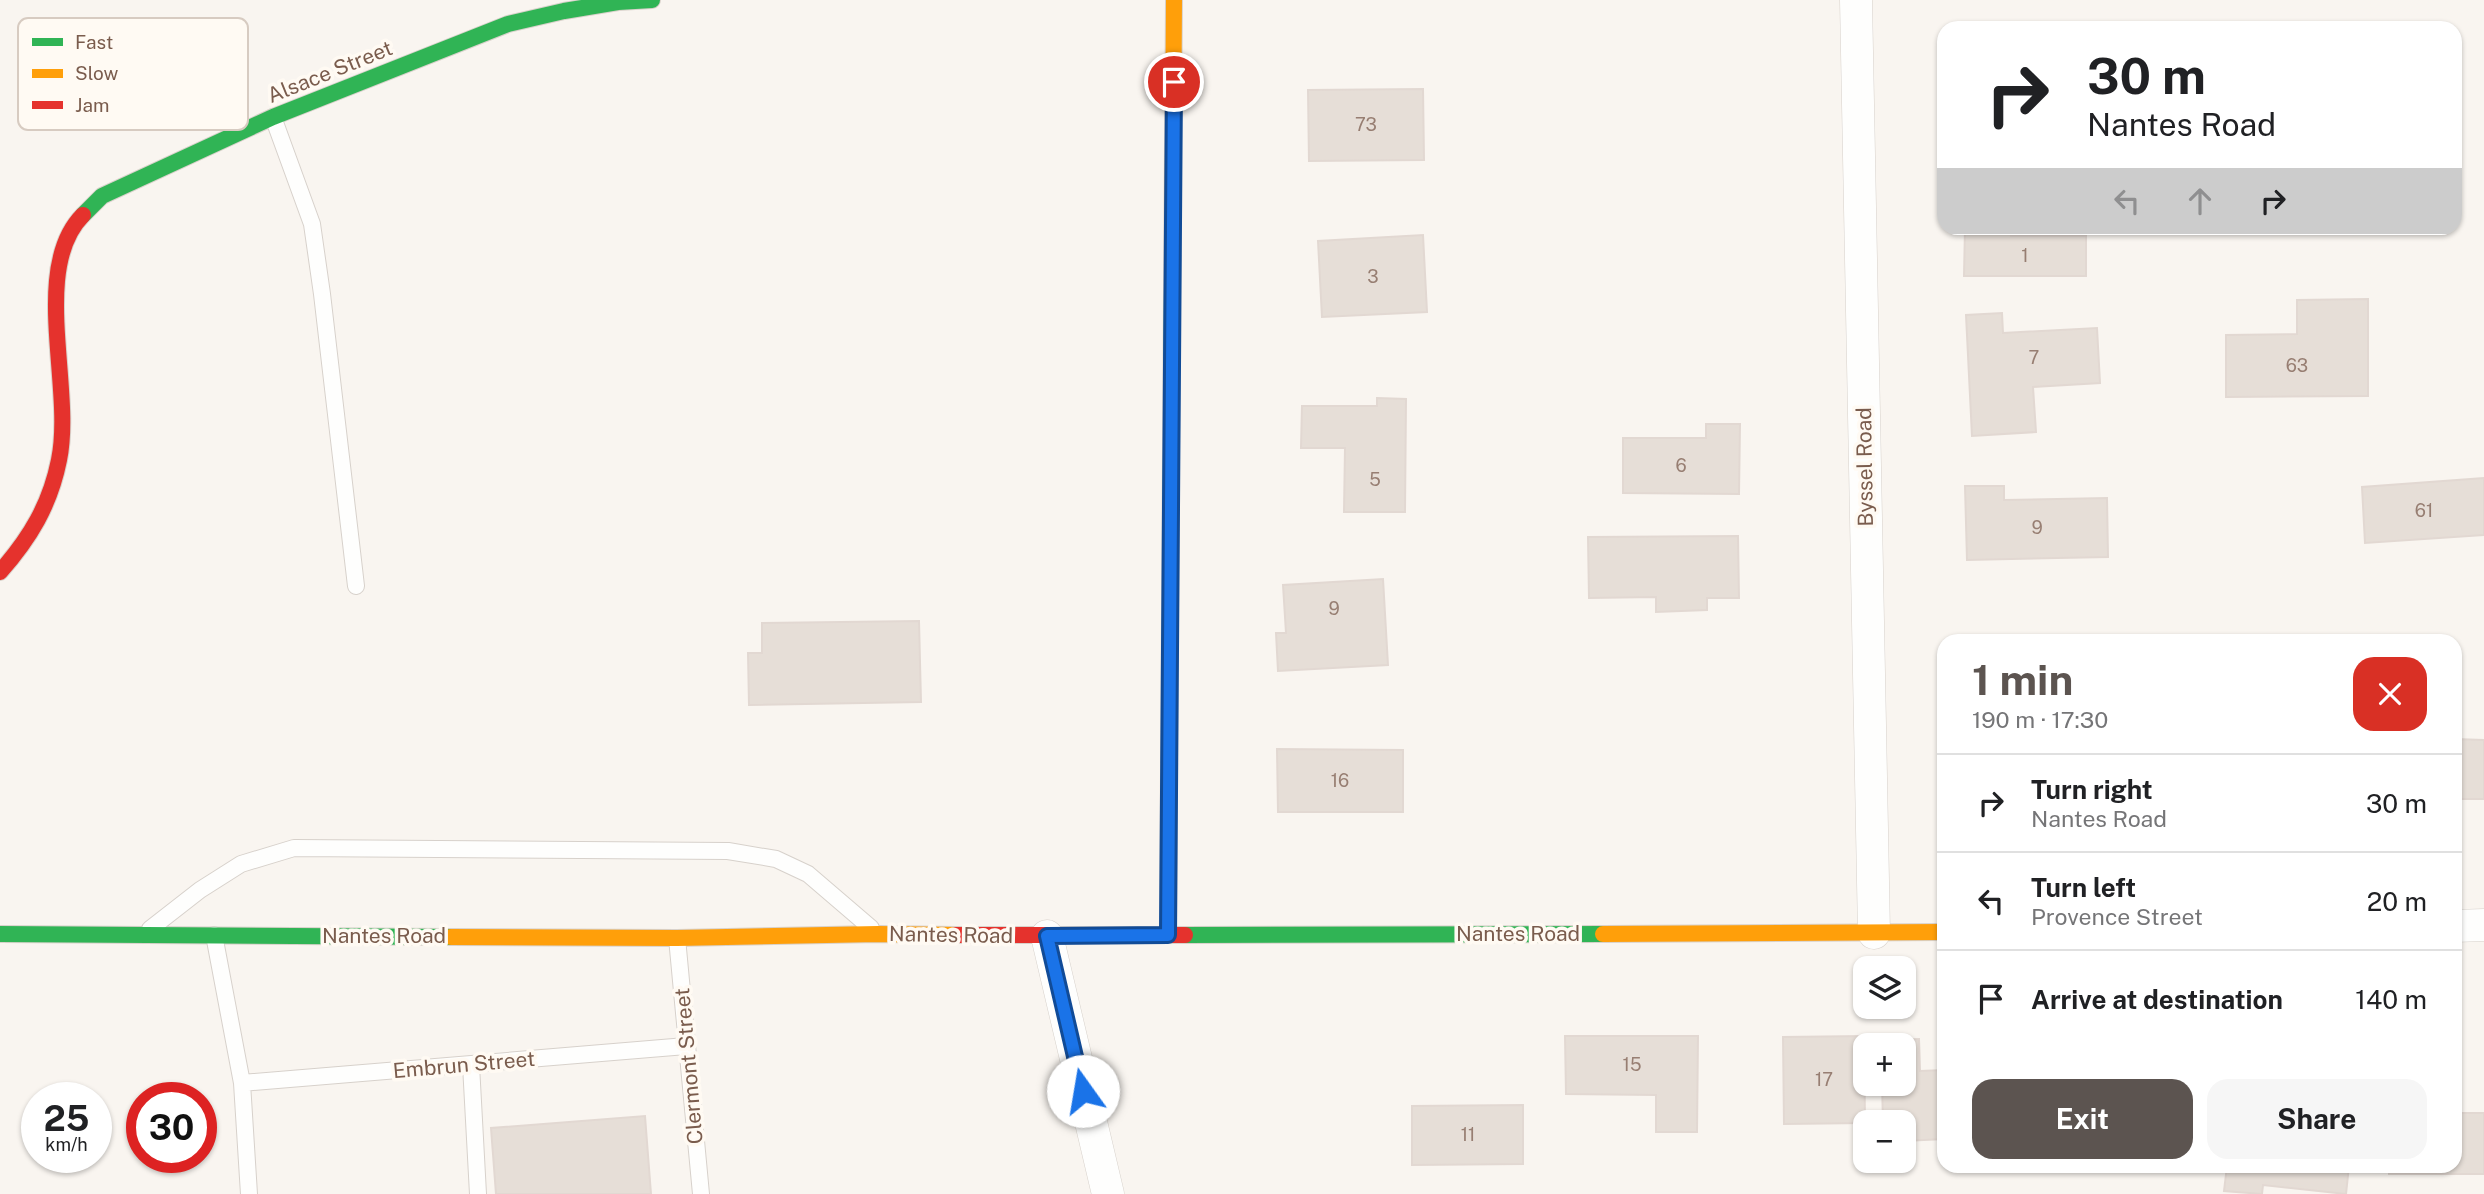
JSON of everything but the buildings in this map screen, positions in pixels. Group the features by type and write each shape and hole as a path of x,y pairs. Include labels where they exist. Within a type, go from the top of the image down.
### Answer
{"street":[{"name":"Alsace Street","path":"248,129 508,24 618,2 652,0"},
{"path":"1168,935 1174,0"},
{"name":"Byssel Road","path":"1856,0 1874,933"},
{"name":"Alsace Street","path":"0,572 22,547 48,503 60,458 63,400 54,291 61,252 76,222 102,196 245,130"},
{"path":"2462,926 2484,925"},
{"name":"Nantes Road","path":"0,934 677,938 878,934 1047,936 1937,932"},
{"path":"1047,936 1108,1194"}],"lane":[{"path":"273,117 312,224 356,586"},
{"path":"142,935 200,890 241,863 294,848 727,850 776,859 808,874 878,934"},
{"path":"214,935 242,1083 249,1194"},
{"name":"Clermont Street","path":"677,938 701,1194"},
{"name":"Embrun Street","path":"242,1083 686,1046"},
{"path":"471,1065 478,1194"}],"traffic: fast":[{"path":"248,129 508,24 564,11 618,2 652,0"},
{"path":"83,215 102,196 245,130"},
{"path":"1168,935 1172,287"},
{"path":"0,934 451,937"},
{"path":"1185,935 1603,934"}],"traffic: slow":[{"path":"1172,287 1174,0"},
{"path":"1603,934 1937,932"},
{"path":"451,937 956,935"}],"traffic: jam":[{"path":"0,572 37,520 50,492 59,460 62,431 56,297 59,266 67,238 83,215"},
{"path":"956,935 1185,935"}],"route":[{"path":"1083,1091 1047,936 1168,935 1174,82"}]}
